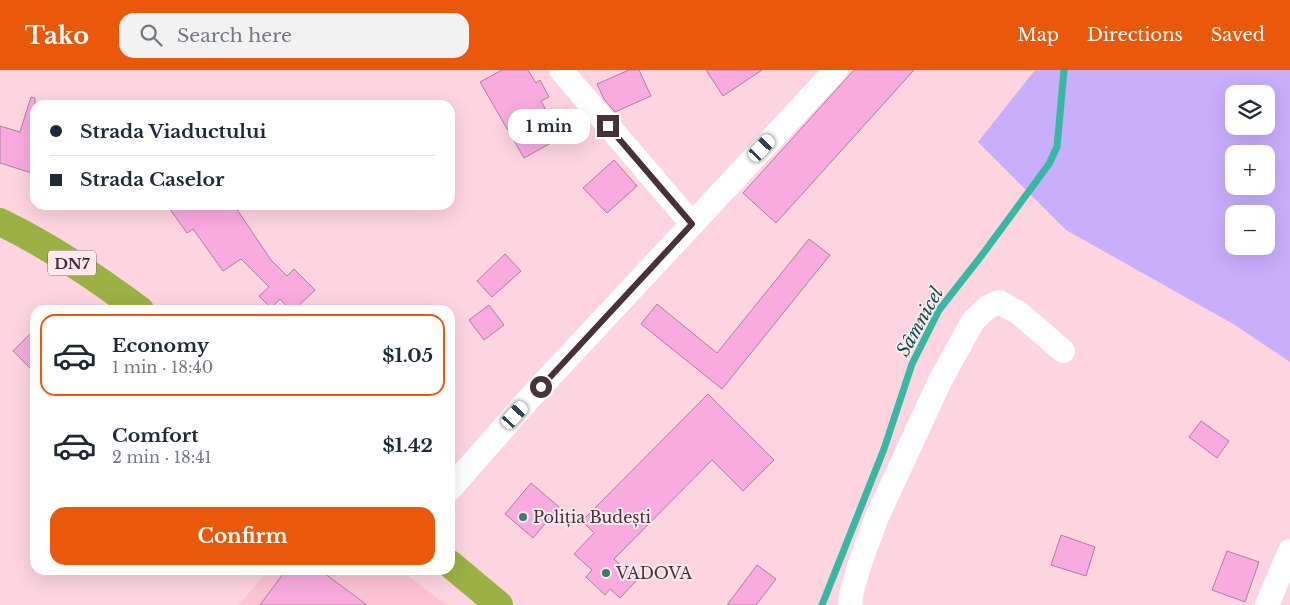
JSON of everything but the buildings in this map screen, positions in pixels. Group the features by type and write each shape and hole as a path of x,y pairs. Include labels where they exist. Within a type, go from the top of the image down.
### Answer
{"highway":[{"name":"DN7","path":"0,222 30,236 93,276 133,305"},
{"path":"455,568 499,605"}],"street":[{"path":"561,70 692,224"},
{"path":"455,483 527,401 836,70"},
{"path":"850,605 852,590 861,560 877,517 940,381 973,321 988,307 999,302 1020,313 1063,351"},
{"path":"1268,605 1290,551"}],"shaded area":[{"path":"1035,70 1290,70 1290,362 1235,325 1066,230 978,142"},
{"path":"264,575 407,575 447,605 239,605"}],"waterway":[{"name":"Sâmnicel","path":"822,605 884,449 912,364 939,310 1049,164 1057,147 1064,70"}],"place":[{"name":"Poliția Budești","path":"523,517"},
{"name":"VADOVA","path":"606,573"}],"route":[{"path":"541,387 692,224 608,126"}]}
